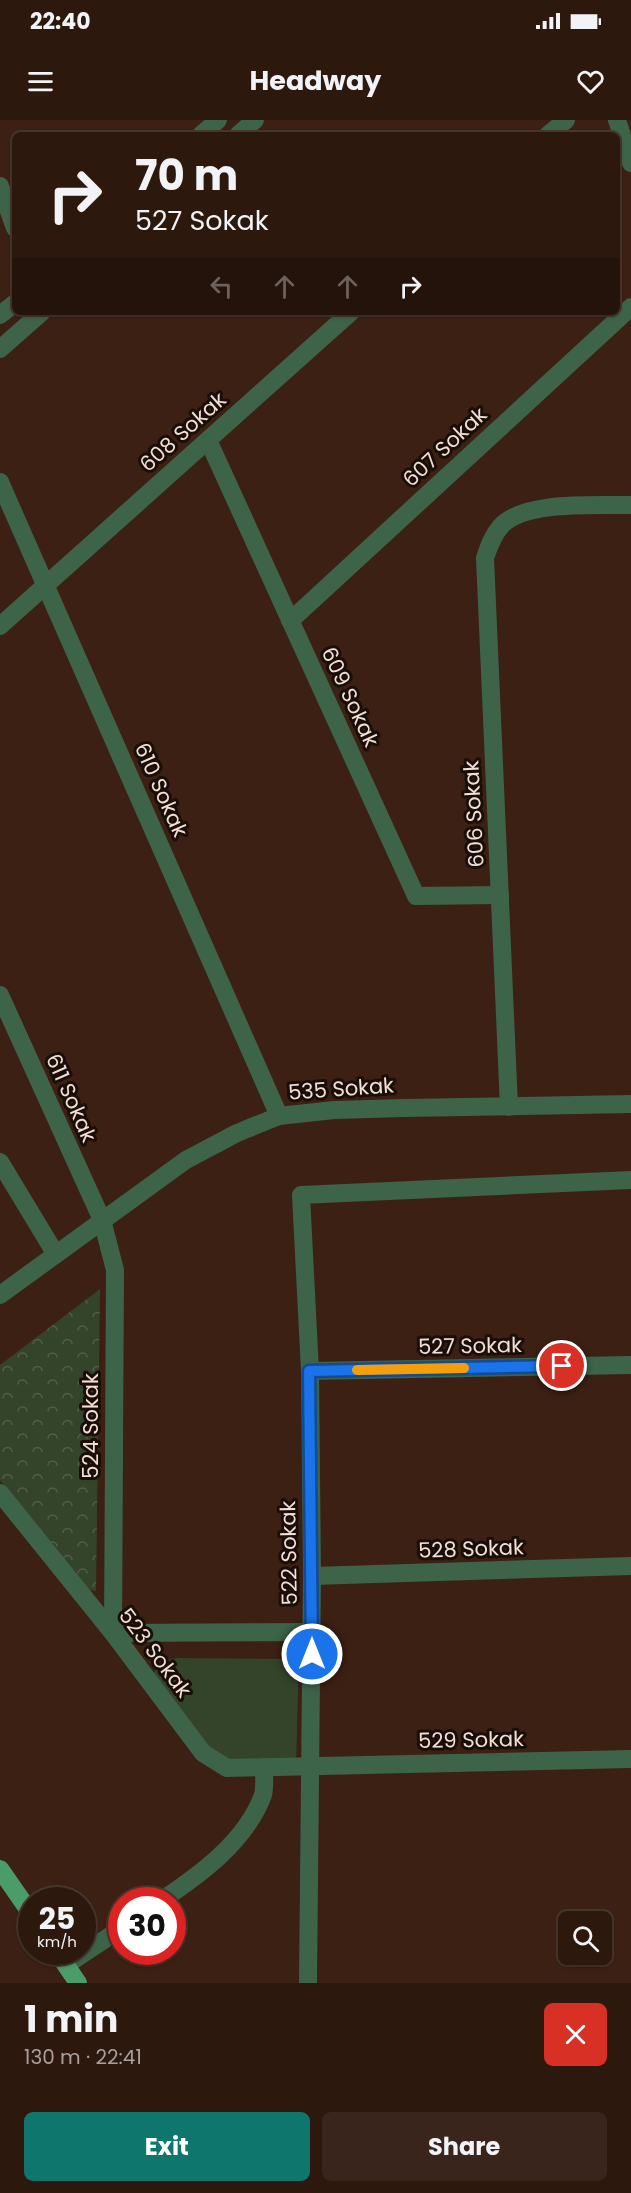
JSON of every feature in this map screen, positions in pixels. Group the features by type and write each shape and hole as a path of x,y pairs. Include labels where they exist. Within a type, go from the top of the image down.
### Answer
{"main road":[{"path":"0,1869 18,1895"},
{"path":"66,1965 78,1983"}],"street":[{"path":"204,132 218,120"},
{"path":"241,132 255,120"},
{"path":"552,132 566,120"},
{"path":"617,120 631,163"},
{"path":"0,186 12,220"},
{"path":"0,315 12,305"},
{"name":"607 Sokak","path":"290,621 631,307"},
{"path":"0,349 39,315"},
{"name":"608 Sokak","path":"0,626 348,315"},
{"name":"609 Sokak","path":"208,441 416,896 500,895"},
{"name":"610 Sokak","path":"0,482 279,1116"},
{"name":"606 Sokak","path":"509,1107 485,558 492,538 502,524 514,515 558,507 631,505"},
{"name":"611 Sokak","path":"0,995 102,1220"},
{"name":"535 Sokak","path":"0,1295 186,1160 237,1132 279,1116 334,1110 631,1104"},
{"path":"0,1162 55,1253"},
{"name":"522 Sokak","path":"308,1983 312,1766 312,1576 309,1371 301,1195 631,1180"},
{"name":"524 Sokak","path":"102,1220 115,1270 113,1634"},
{"name":"527 Sokak","path":"309,1371 631,1365"},
{"name":"523 Sokak","path":"0,1493 113,1634 203,1753 227,1768 312,1766"},
{"name":"528 Sokak","path":"312,1576 631,1566"},
{"path":"113,1634 312,1632"},
{"name":"529 Sokak","path":"312,1766 631,1759"},
{"path":"182,1887 242,1833 264,1793 264,1767"}],"green space":[{"path":"100,1289 96,1591 84,1589 0,1480 0,1365"},
{"path":"177,1658 299,1659 296,1762 226,1761 211,1750 153,1674 164,1660"}],"slow traffic":[{"path":"357,1370 464,1368"}],"route":[{"path":"312,1654 309,1371 562,1366"}]}
